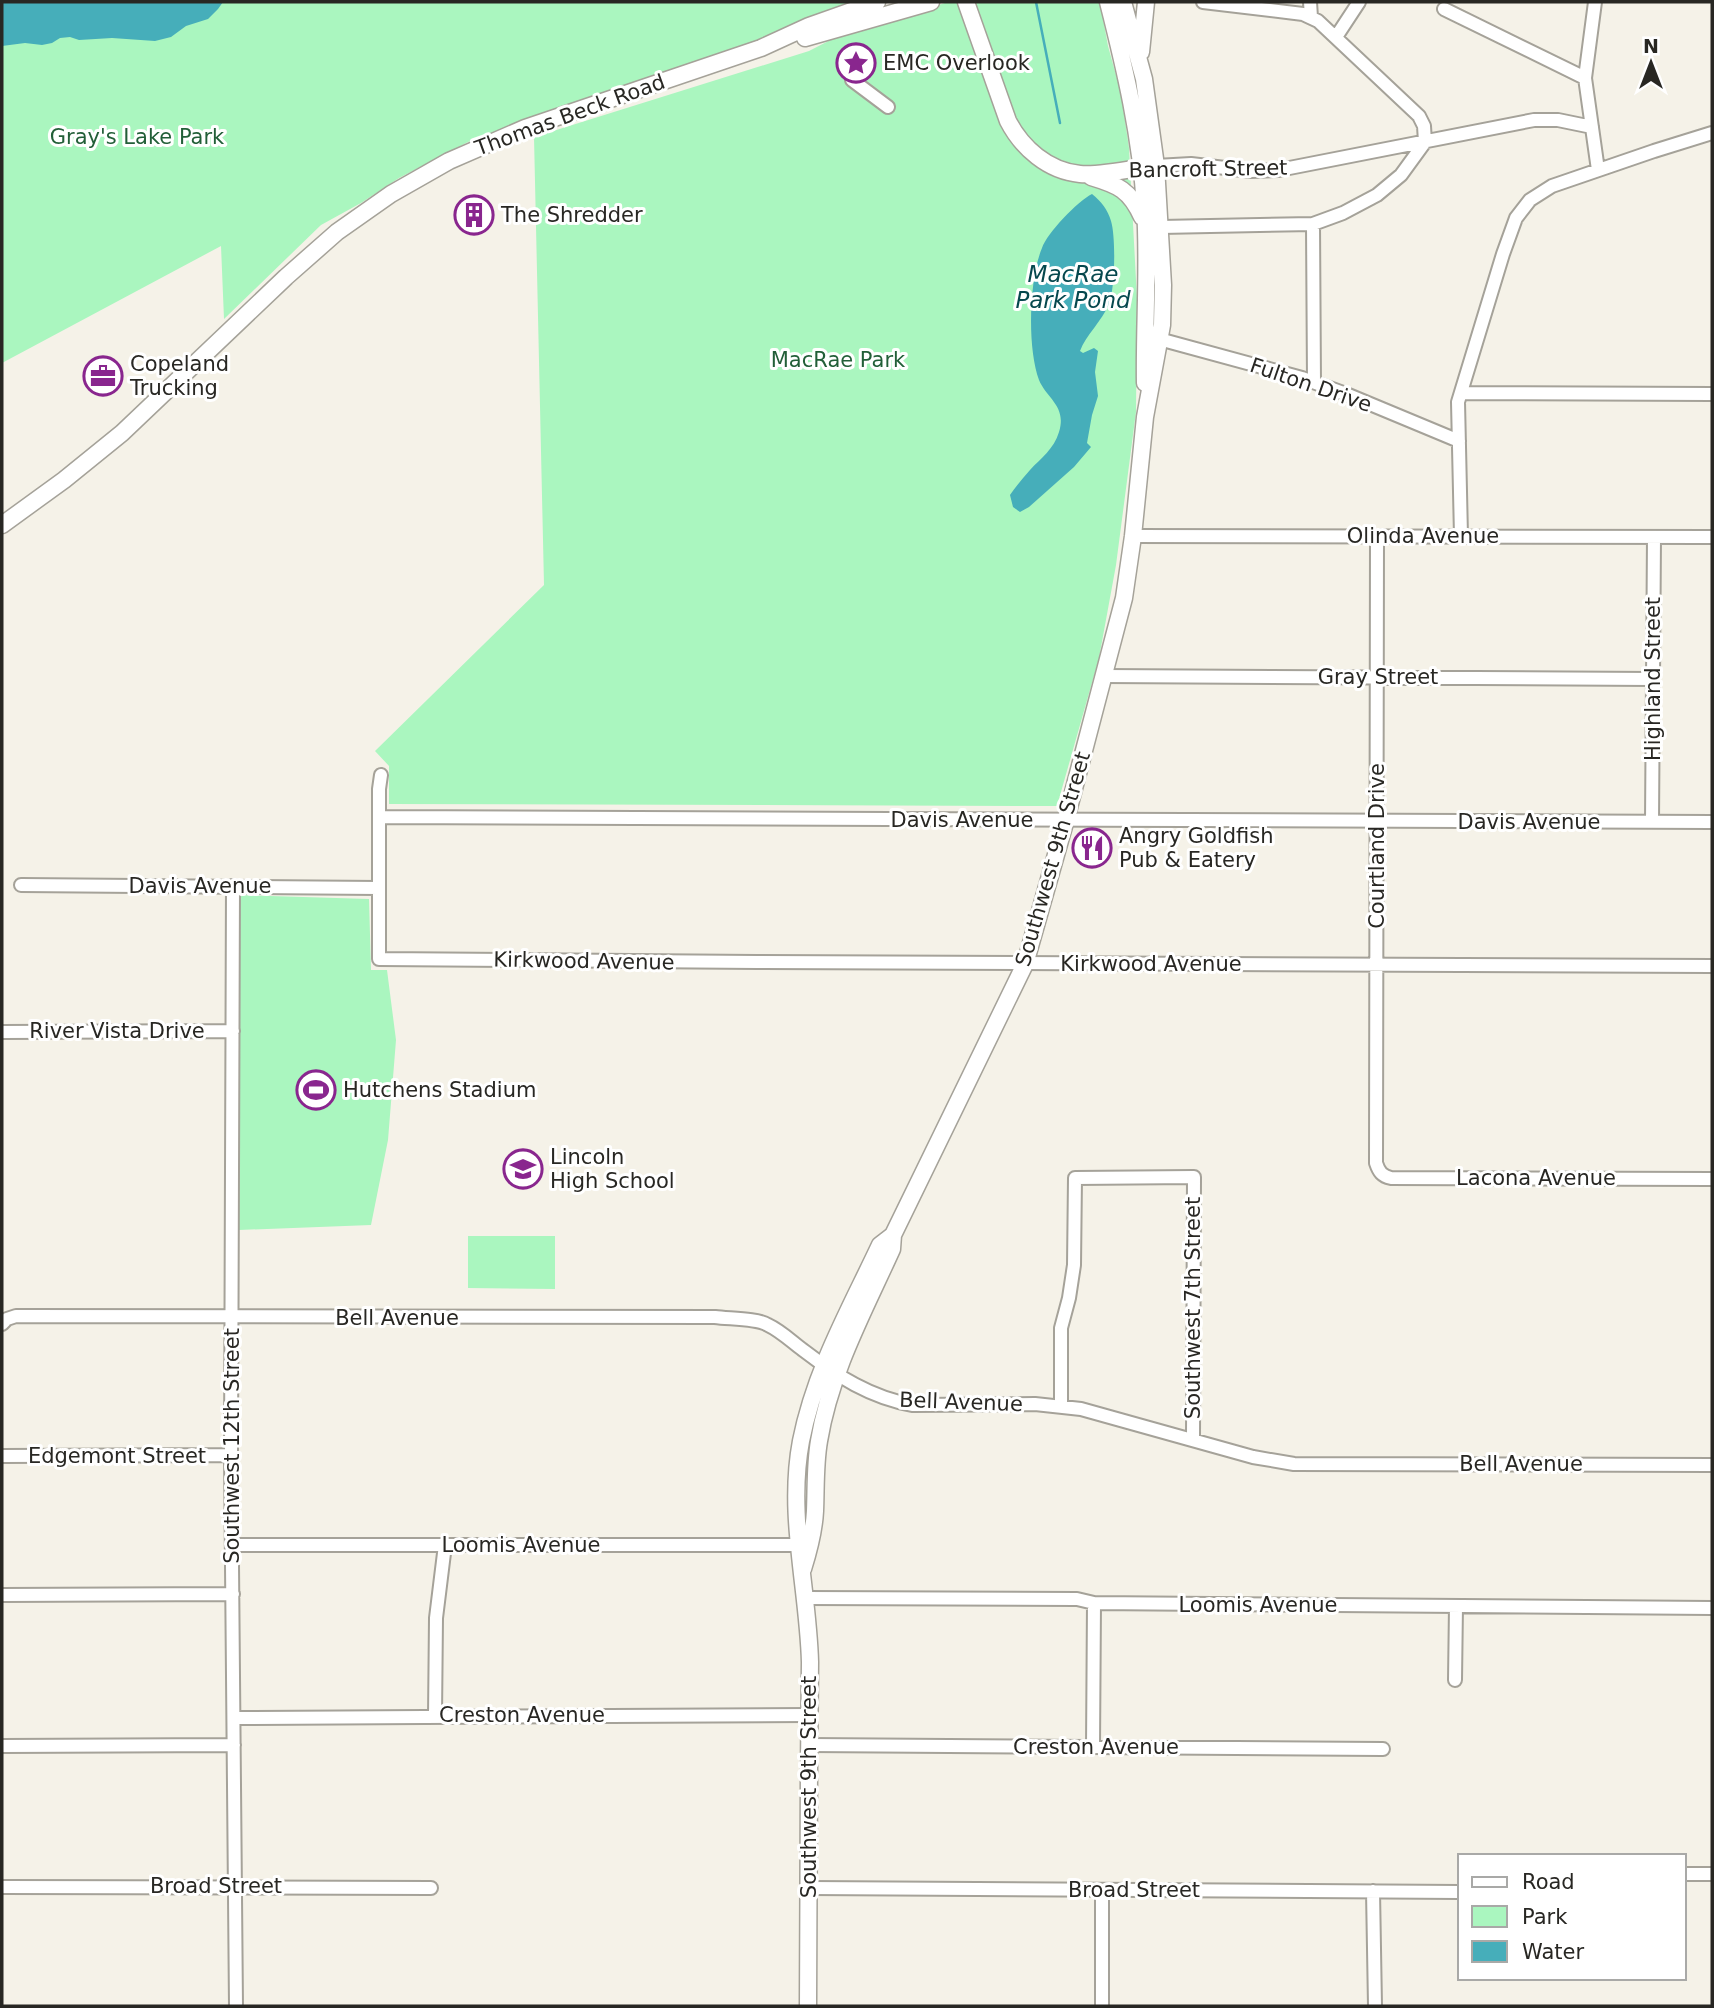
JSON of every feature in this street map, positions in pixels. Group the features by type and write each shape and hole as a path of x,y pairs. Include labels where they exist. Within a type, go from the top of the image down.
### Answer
{"main road":[{"name":"Thomas Beck Road","path":"761,48 809,26 877,2"},
{"name":"Thomas Beck Road","path":"2,525 122,433 337,232 391,194 449,161 525,128 761,48 931,2"},
{"name":"Bancroft Street","path":"966,2 1008,121 1014,133 1038,158 1054,167 1082,174 1149,167"},
{"name":"Southwest 9th Street","path":"1108,2 1161,227 1163,285 1160,339 1145,417"},
{"name":"Southwest 9th Street","path":"808,2006 810,1661 803,1569 804,1545 796,1482 801,1443 809,1405 830,1369 880,1245 894,1235 1025,964 1124,598 1145,417 1149,167 1140,65 1123,2"},
{"path":"1140,65 1146,2"},
{"path":"1082,174 1111,183 1135,202 1146,224 1147,248"}],"street":[{"path":"1161,227 1313,224 1343,213 1377,195 1401,175 1425,142 1424,126 1419,116 1311,16 1203,2"},
{"path":"1310,2 1311,16"},
{"path":"1336,37 1359,2"},
{"path":"1595,2 1585,78 1598,170"},
{"path":"1444,9 1585,78"},
{"path":"852,80 888,107"},
{"name":"Bancroft Street","path":"1149,167 1191,164 1251,171 1279,170 1534,120 1558,120 1592,127"},
{"path":"1461,536 1458,402 1516,218 1530,200 1542,191 1712,133"},
{"path":"1313,224 1314,382"},
{"name":"Fulton Drive","path":"1160,339 1314,382 1459,441"},
{"path":"1461,393 1712,394"},
{"name":"Olinda Avenue","path":"1133,536 1712,537"},
{"name":"Courtland Drive","path":"1377,536 1377,1155"},
{"name":"Highland Street","path":"1652,822 1654,537"},
{"name":"Gray Street","path":"1104,676 1653,679"},
{"path":"379,888 381,775"},
{"name":"Davis Avenue","path":"379,817 1712,822"},
{"name":"Davis Avenue","path":"21,885 379,888"},
{"name":"Southwest 12th Street","path":"233,886 231,1455 236,2006"},
{"name":"Kirkwood Avenue","path":"379,888 379,959 1712,966"},
{"name":"River Vista Drive","path":"2,1032 233,1031"},
{"name":"Lacona Avenue","path":"1377,1155 1378,1170 1391,1178 1712,1179"},
{"name":"Southwest 7th Street","path":"1061,1406 1061,1328 1074,1265 1075,1178 1194,1177 1193,1440"},
{"name":"Bell Avenue","path":"2,1324 16,1316 715,1317 766,1323 830,1369 873,1395 900,1403 1061,1406 1105,1415 1253,1457 1294,1464 1712,1465"},
{"name":"Edgemont Street","path":"2,1456 231,1455"},
{"name":"Loomis Avenue","path":"232,1545 804,1545"},
{"path":"435,1716 436,1618 445,1545"},
{"path":"2,1595 233,1594"},
{"name":"Loomis Avenue","path":"805,1598 1712,1608"},
{"path":"1093,1747 1094,1603"},
{"path":"1455,1680 1456,1606"},
{"name":"Creston Avenue","path":"234,1717 809,1714"},
{"path":"2,1746 234,1745"},
{"name":"Creston Avenue","path":"809,1745 1383,1749"},
{"path":"1686,1874 1712,1874"},
{"name":"Broad Street","path":"2,1886 431,1888"},
{"name":"Broad Street","path":"809,1888 1458,1892"},
{"path":"1102,1890 1102,2006"},
{"path":"1373,1891 1374,2006"}],"green space":[{"name":"Gray's Lake Park","path":"2,2 856,2 772,37 468,142 399,178 321,225 224,319 221,246 2,363"},
{"name":"MacRae Park","path":"948,2 1100,2 1121,93 1129,148 1137,299 1136,412 1116,565 1099,658 1057,806 389,804 389,766 375,751 544,585 534,137 809,51 844,33"},
{"name":"Hutchens Stadium","path":"240,895 369,899 371,970 387,970 396,1040 388,1140 371,1225 239,1230"},
{"path":"468,1236 555,1236 555,1289 468,1288"}],"water":[{"path":"2,2 223,2 208,19 186,26 171,37 155,41 112,38 79,40 70,37 42,45 25,43 2,46"},
{"name":"MacRae Park Pond","path":"1092,194 1104,206 1111,221 1114,263 1109,304 1080,351 1083,353 1094,348 1098,351 1095,372 1098,396 1087,443 1091,447 1074,467 1020,512 1013,507 1010,495 1051,448 1061,423 1058,409 1042,387 1035,366 1031,332 1034,277 1042,248 1056,226"}],"waterway":[{"path":"1036,2 1060,123"}],"place":[{"name":"EMC Overlook","path":"856,63"},
{"name":"The Shredder","path":"474,215"},
{"name":"Copeland Trucking","path":"103,376"},
{"name":"Angry Goldfish Pub & Eatery","path":"1092,848"},
{"name":"Hutchens Stadium","path":"316,1090"},
{"name":"Lincoln High School","path":"523,1169"}]}
